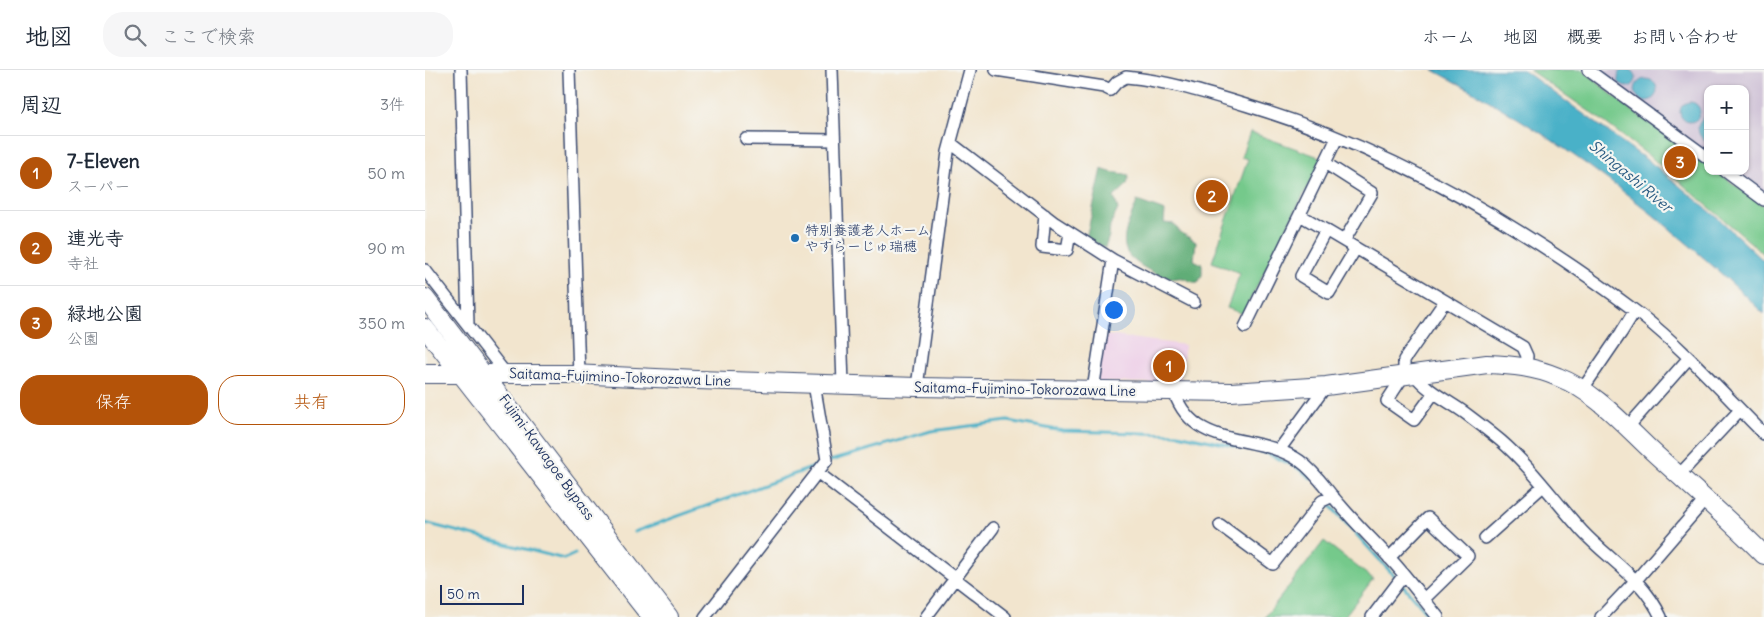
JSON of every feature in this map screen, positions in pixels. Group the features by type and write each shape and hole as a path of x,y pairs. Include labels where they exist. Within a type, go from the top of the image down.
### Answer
{"main road":[{"name":"Fujimi-Kawagoe Bypass","path":"425,298 669,617"},
{"name":"Fujimi-Kawagoe Bypass","path":"425,328 651,617"},
{"name":"Saitama-Fujimino-Tokorozawa Line","path":"425,374 579,375 917,387 1231,392 1326,386 1487,364 1526,367 1559,377 1582,390 1679,475 1764,555"}],"street":[{"path":"461,70 468,325"},
{"path":"569,70 579,375"},
{"path":"832,70 843,384"},
{"path":"917,387 948,152 952,144 970,70"},
{"path":"997,70 1104,87 1110,90 1117,82 1126,77 1198,91 1281,116 1379,155 1453,191 1550,249 1634,312 1641,315 1764,434"},
{"path":"1588,70 1704,155"},
{"path":"1245,327 1337,138"},
{"path":"746,139 834,140"},
{"path":"952,144 1070,233 1113,260 1195,302"},
{"path":"1325,163 1372,192 1344,241"},
{"path":"1730,175 1764,200"},
{"path":"1045,215 1042,246 1067,250 1070,233"},
{"path":"1300,215 1523,347 1527,356 1526,367"},
{"path":"1326,230 1301,276 1308,281 1329,293 1356,248"},
{"path":"1093,390 1113,260"},
{"path":"425,270 506,374"},
{"path":"1445,301 1404,360 1409,374 1433,394 1464,412 1501,442 1531,471 1542,487 1584,533 1637,580 1661,617"},
{"path":"1582,390 1634,312"},
{"path":"1627,428 1688,359"},
{"path":"1409,374 1387,401 1414,420 1433,394"},
{"path":"705,617 827,460 814,384"},
{"path":"1279,450 1326,386"},
{"path":"1174,392 1185,416 1200,428 1217,435 1279,450 1301,461 1324,483 1333,496 1439,617"},
{"path":"1679,475 1740,410"},
{"path":"817,472 1005,617"},
{"path":"1485,538 1542,487"},
{"path":"1220,525 1273,564 1322,501 1333,496"},
{"path":"1601,617 1637,580 1705,499"},
{"path":"1389,558 1428,518 1469,556 1424,600"},
{"path":"926,617 993,528"},
{"path":"1372,617 1404,575"}],"shaded area":[{"path":"1596,70 1764,70 1764,196 1737,175 1749,175 1749,85 1704,85 1704,150"},
{"path":"1106,335 1185,345 1180,383 1097,382"}],"green space":[{"path":"1529,70 1583,70 1623,104 1704,162 1704,175 1721,175 1764,206 1764,254 1653,159 1599,118"},
{"path":"1250,132 1322,158 1243,314 1227,308 1240,273 1212,262 1248,159 1241,157"},
{"path":"1102,169 1129,175 1127,185 1114,197 1118,209 1110,226 1105,248 1086,238"},
{"path":"1137,201 1165,211 1164,223 1174,224 1179,231 1196,242 1194,260 1202,264 1202,275 1198,282 1192,282 1183,278 1172,279 1150,271 1128,255 1125,244 1126,231"},
{"path":"1324,541 1373,579 1344,617 1265,617"}],"water":[{"path":"1627,69 1633,72 1636,78 1633,84 1627,87 1621,84 1618,78 1621,72"},
{"name":"Shingashi River","path":"1433,70 1523,70 1658,168 1718,218 1764,261 1764,314 1688,244 1607,180 1522,121"},
{"path":"1646,79 1654,82 1657,90 1654,98 1646,101 1638,98 1635,90 1638,82"},
{"path":"1690,102 1697,105 1700,112 1697,119 1690,122 1683,119 1680,112 1683,105"},
{"path":"1704,117 1704,140 1698,128"}],"waterway":[{"path":"830,461 931,431 1008,421 1063,431 1178,434 1266,453 1296,467 1311,478"},
{"path":"634,532 817,466"},
{"path":"1327,502 1397,579"},
{"path":"425,523 564,559 575,554"},
{"path":"1401,583 1430,617"}],"place":[{"name":"緑地公園","path":"1680,162"},
{"name":"連光寺","path":"1212,196"},
{"name":"特別養護老人ホーム やすらーじゅ瑞穂","path":"795,238"},
{"name":"7-Eleven","path":"1169,366"}]}
